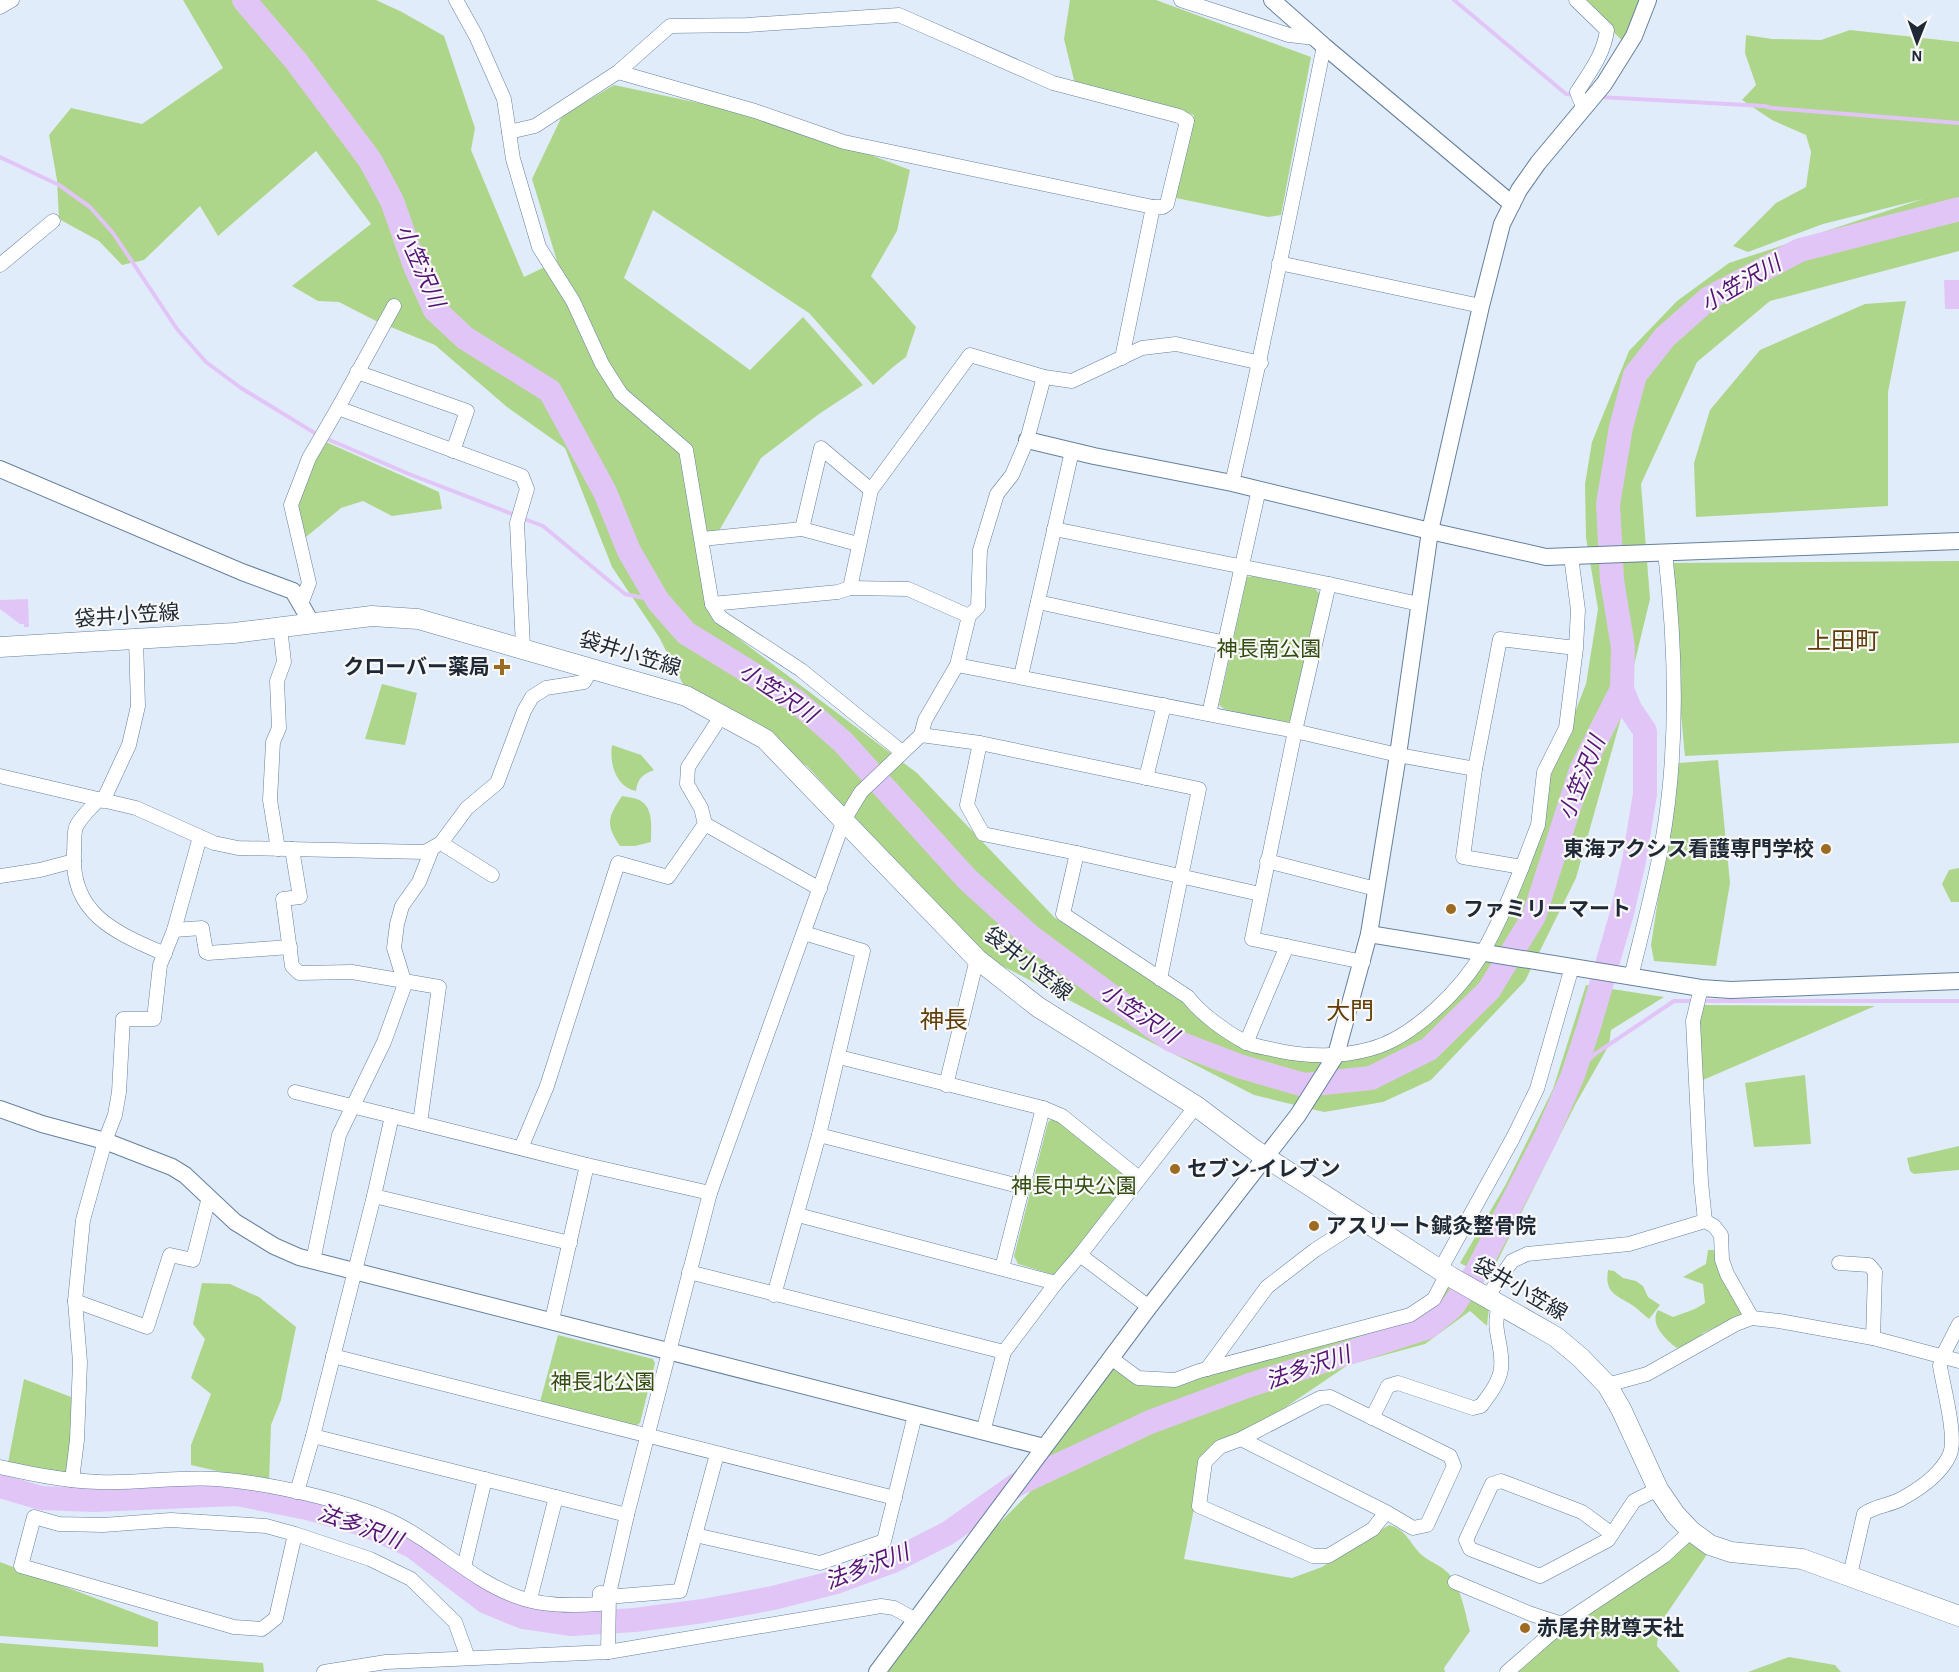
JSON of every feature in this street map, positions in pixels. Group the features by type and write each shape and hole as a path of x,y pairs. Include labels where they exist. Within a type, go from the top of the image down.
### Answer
{"main road":[{"name":"袋井小笠線","path":"0,647 234,633 372,616 418,619 523,647 686,696 765,739 977,959 1038,1007 1196,1106 1256,1151 1446,1274 1556,1337 1581,1358 1607,1385 1621,1409 1658,1489 1690,1531 1710,1545 1731,1552 1802,1558 1959,1616"}],"street":[{"path":"0,7 12,0"},
{"path":"456,0 476,36 504,99 513,159 539,247 573,301 602,364 621,394 686,450 712,604 720,617 801,670 900,754"},
{"path":"1181,0 1289,35 1319,42"},
{"path":"1272,0 1512,204"},
{"path":"1576,0 1607,30 1599,59 1577,92 1584,108"},
{"path":"877,1672 1149,1307 1298,1115 1334,1057 1363,962 1369,934 1398,755 1430,531 1502,224 1520,190 1539,163 1604,84 1621,58 1634,36 1648,0"},
{"path":"509,132 535,126 618,72 670,26 747,25 899,15 1053,84 1179,116 1187,121 1167,204 1163,207 1153,207 844,142 755,111 618,72"},
{"path":"1232,483 1261,363 1319,42"},
{"path":"1122,358 1153,207"},
{"path":"0,265 53,221"},
{"path":"1279,263 1481,306"},
{"path":"301,604 309,583 291,505 309,458 394,306"},
{"path":"850,588 871,490 970,355 1044,377 1072,381 1142,348 1176,345 1261,363"},
{"path":"357,372 467,411 453,451"},
{"path":"607,1647 609,1594 710,1192 844,820 861,792 921,735 925,720 957,665 969,616 978,607 980,550 997,494 1012,475 1027,440 1044,377"},
{"path":"338,408 522,476 527,489 517,523 523,647"},
{"path":"1027,440 1259,489 1545,557 1959,541"},
{"path":"802,530 821,448 871,490"},
{"path":"1021,676 1072,451"},
{"path":"0,469 242,572 293,591 311,622"},
{"path":"1209,714 1259,489"},
{"path":"1054,529 1419,604"},
{"path":"702,539 802,530 858,544"},
{"path":"1627,976 1662,843 1670,782 1675,676 1670,599 1661,552"},
{"path":"1077,853 1063,914 1188,997 1198,1010 1246,1043 1290,1053 1334,1057 1371,1049 1399,1036 1428,1015 1457,987 1486,952 1538,825 1544,772 1566,728 1576,648 1578,556"},
{"path":"1329,584 1267,861 1252,939 1363,962"},
{"path":"712,604 838,592 850,588 908,589 969,616"},
{"path":"1038,602 1226,643"},
{"path":"280,627 284,662 277,681 279,728 273,742 270,800 300,897 284,899 292,966 299,973 352,972 440,987 420,1123"},
{"path":"1522,867 1463,857 1475,769 1500,639 1576,648"},
{"path":"136,640 138,706 129,745 100,800 76,826 74,861 77,883 86,904 100,919 122,935 165,954"},
{"path":"957,665 1021,676 1475,769"},
{"path":"313,1261 339,1135 384,1042 405,984 394,948 402,906 419,882 437,846 467,808 496,783 524,711 532,697 546,688 584,682 592,668"},
{"path":"1146,778 1164,705"},
{"path":"722,715 688,767 687,784 701,808 705,824 820,889"},
{"path":"921,735 980,743 1199,789 1160,979"},
{"path":"980,743 967,805 983,834 1260,894"},
{"path":"0,776 136,808 214,843 238,848 425,852 437,846"},
{"path":"521,1148 547,1086 618,863 668,877 705,824"},
{"path":"72,1480 77,1440 80,1362 75,1302 83,1220 105,1141 115,1115 119,1092 123,1019 154,1019 160,965 174,930 200,837"},
{"path":"437,846 492,875"},
{"path":"0,876 40,870 74,861"},
{"path":"1267,861 1376,889"},
{"path":"174,930 202,928 208,953 290,947"},
{"path":"774,1295 798,1215 839,1058 863,951 804,933"},
{"path":"1369,934 1701,988 1731,990 1959,981"},
{"path":"1246,1043 1287,946"},
{"path":"946,1085 977,959"},
{"path":"1111,1358 1138,1378 1179,1379 1207,1369 1410,1315 1434,1299 1537,1089 1579,969"},
{"path":"1701,988 1693,1021 1705,1221"},
{"path":"839,1058 1043,1108 1062,1116 1139,1178"},
{"path":"295,1092 587,1165 710,1192"},
{"path":"983,1432 1005,1352 1056,1283 1196,1106"},
{"path":"1002,1268 1043,1108"},
{"path":"0,1109 42,1124 105,1141 171,1167 185,1175 235,1222 274,1246 313,1261 552,1320 1044,1448"},
{"path":"297,1492 374,1196 392,1116"},
{"path":"819,1135 1023,1187"},
{"path":"552,1320 587,1165"},
{"path":"374,1196 570,1243"},
{"path":"75,1302 147,1327 170,1256 193,1260 209,1197"},
{"path":"798,1215 1056,1283"},
{"path":"1207,1369 1267,1287 1315,1250 1363,1220"},
{"path":"1372,1418 1388,1386 1398,1383 1473,1408 1481,1406 1497,1383 1501,1370 1501,1350 1489,1298 1512,1261 1527,1254 1629,1244 1705,1221 1714,1226 1721,1235 1722,1260 1727,1274 1752,1318"},
{"path":"1080,1255 1149,1307"},
{"path":"1839,1263 1869,1265 1875,1272 1873,1338"},
{"path":"689,1272 1005,1352"},
{"path":"1607,1385 1647,1374 1736,1324 1752,1318 1873,1338 1959,1361"},
{"path":"1850,1575 1864,1514 1872,1508 1899,1501 1918,1490 1937,1472 1950,1454 1952,1438 1940,1366 1942,1357 1959,1324"},
{"path":"333,1356 895,1498"},
{"path":"1240,1440 1386,1512 1413,1528 1427,1525 1454,1466 1450,1456 1330,1397 1320,1398 1240,1440 1220,1447 1205,1462 1199,1506 1313,1556 1328,1556 1374,1529 1386,1512"},
{"path":"695,1535 820,1563 884,1541 915,1415"},
{"path":"313,1436 627,1515"},
{"path":"0,1467 72,1480 100,1482 215,1479 248,1482 297,1492 355,1507 393,1522 426,1540 488,1582 518,1597 577,1605 599,1604 600,1593 619,1596 680,1591 717,1454"},
{"path":"464,1567 485,1479"},
{"path":"1611,1534 1582,1512 1500,1481 1492,1484 1466,1540 1470,1549 1540,1576 1608,1540 1634,1501 1658,1489"},
{"path":"530,1599 556,1497"},
{"path":"295,1534 276,1618 262,1629 234,1627 21,1566 33,1517 59,1524 104,1525 171,1520 266,1526 295,1534 370,1559 411,1579 455,1622 468,1658"},
{"path":"1507,1672 1562,1624 1664,1556 1690,1531"},
{"path":"1455,1582 1562,1624"},
{"path":"324,1672 386,1662 607,1647 881,1606 894,1608 915,1620"}],"green space":[{"path":"183,0 376,0 444,36 475,128 471,150 524,277 557,261 532,179 562,116 614,85 780,120 910,170 897,231 871,276 916,327 906,357 873,385 809,313 653,210 624,278 750,370 803,317 863,385 819,414 761,458 705,555 714,620 917,773 1055,918 1191,1000 1259,1051 1350,1058 1388,1042 1444,1000 1504,911 1537,828 1551,774 1586,684 1598,609 1586,538 1585,484 1592,442 1629,351 1677,301 1729,263 1923,199 1823,224 1748,252 1733,246 1776,203 1806,187 1811,152 1806,135 1772,120 1742,100 1756,85 1745,53 1746,35 1772,39 1821,40 1850,30 1959,42 1959,251 1770,301 1697,362 1641,484 1650,599 1623,711 1576,878 1525,981 1431,1080 1383,1102 1324,1112 1254,1095 979,954 807,766 685,688 659,637 612,567 565,448 507,407 435,345 376,321 339,302 318,301 292,286 371,224 316,151 218,236 200,206 144,260 122,265 99,241 59,219 57,180 49,135 71,108 142,124 223,68"},
{"path":"1070,0 1156,0 1311,57 1281,215 1268,217 1176,198 1194,115 1075,84 1064,39"},
{"path":"1580,0 1646,0 1628,46"},
{"path":"1906,301 1888,392 1888,506 1696,517 1694,463 1710,410 1760,350 1865,304"},
{"path":"326,442 439,492 442,509 392,516 363,501 341,508 306,537 294,498"},
{"path":"1959,561 1959,743 1685,756 1666,563"},
{"name":"神長南公園","path":"1253,576 1315,589 1320,594 1291,721 1284,723 1224,709 1219,705 1247,577"},
{"path":"382,684 417,693 405,745 365,739"},
{"path":"612,745 641,755 654,770 641,778 636,791 623,785 615,773"},
{"path":"1718,760 1730,883 1716,966 1654,961 1651,945 1679,763"},
{"path":"622,796 639,800 648,809 651,820 651,842 635,846 620,846 612,832 610,821"},
{"path":"1959,868 1959,902 1951,902 1942,884 1949,870"},
{"path":"1586,985 1664,997 1611,1030 1609,1045 1575,1105 1489,1278 1460,1263 1506,1184 1553,1089"},
{"path":"1697,1005 1875,1006 1696,1083"},
{"path":"1805,1075 1811,1144 1754,1147 1745,1083"},
{"name":"神長中央公園","path":"1054,1118 1129,1175 1131,1181 1058,1273 1054,1275 1018,1264 1014,1256 1048,1122"},
{"path":"1959,1146 1959,1170 1914,1174 1910,1171 1907,1158"},
{"path":"1708,1250 1717,1250 1743,1314 1703,1333 1696,1342 1677,1348 1660,1331 1656,1315 1658,1310 1673,1317 1705,1303 1703,1284 1683,1277 1706,1264"},
{"path":"1608,1270 1614,1271 1623,1278 1636,1281 1643,1286 1648,1297 1660,1305 1649,1319 1611,1291 1607,1277"},
{"path":"1447,1274 1489,1307 1487,1326 1470,1311 1425,1344 1348,1365 1203,1463 1184,1559 1292,1578 1322,1567 1389,1525 1395,1527 1423,1556 1446,1571 1455,1583 1462,1599 1470,1631 1444,1668 1445,1672 878,1672 953,1570 1034,1488 1039,1486 1034,1469 1111,1358 1138,1378 1175,1380 1410,1315"},
{"path":"202,1283 230,1284 259,1297 296,1327 281,1400 271,1425 269,1483 191,1465 191,1445 211,1394 191,1378 205,1339 193,1324"},
{"name":"神長北公園","path":"558,1335 653,1359 655,1363 640,1423 635,1426 540,1402"},
{"path":"24,1379 79,1400 72,1480 7,1468"},
{"path":"1695,1534 1708,1553 1659,1625 1657,1646 1680,1672 1506,1672"},
{"path":"0,1562 158,1622 158,1647 0,1636"},
{"path":"0,1643 263,1663 264,1672 0,1672"},
{"path":"1789,1657 1835,1665 1841,1672 1748,1672"}],"shaded area":[{"path":"1944,280 1959,280 1959,309 1945,309"},
{"path":"28,599 29,627 24,627 24,624 20,624 0,609 0,600"}],"waterway":[{"name":"小笠沢川","path":"244,0 296,61 370,160 392,201 415,266 435,310 465,338 550,391 605,492 629,551 658,601 686,633 796,701 843,742 967,879 1031,937 1171,1040 1239,1066 1304,1085 1371,1078 1429,1049 1489,990 1534,916 1581,770 1622,689 1623,647 1612,580 1608,504 1621,427 1635,375 1665,337 1709,298 1800,250 1959,209"},
{"path":"1454,0 1566,94 1575,95"},
{"path":"1600,97 1764,106 1959,123"},
{"path":"0,157 59,185 90,207 113,233 177,329 206,362 241,388 318,435"},
{"path":"325,438 409,474 515,515"},
{"path":"522,518 543,526 625,594 658,601"},
{"name":"法多沢川","path":"0,1486 41,1498 94,1500 237,1494 307,1508 366,1525 412,1546 486,1602 523,1617 572,1624 635,1620 703,1611 773,1598 836,1582 893,1561 948,1533 1016,1485 1150,1422 1247,1386 1428,1327 1452,1307 1477,1271 1546,1137 1573,1075 1590,1023 1622,913 1634,861 1645,794 1645,731 1630,709 1622,689"},
{"path":"1573,1075 1595,1054 1674,1001 1694,1001"},
{"path":"1702,1001 1959,1001"}],"place":[{"name":"クローバー薬局","path":"502,667"},
{"name":"東海アクシス看護専門学校","path":"1826,849"},
{"name":"ファミリーマート","path":"1451,909"},
{"name":"セブン-イレブン","path":"1175,1169"},
{"name":"アスリート鍼灸整骨院","path":"1314,1226"},
{"name":"赤尾弁財尊天社","path":"1525,1628"}],"district":[{"name":"上田町","path":"1843,642"},
{"name":"大門","path":"1350,1012"},
{"name":"神長","path":"944,1021"}]}
